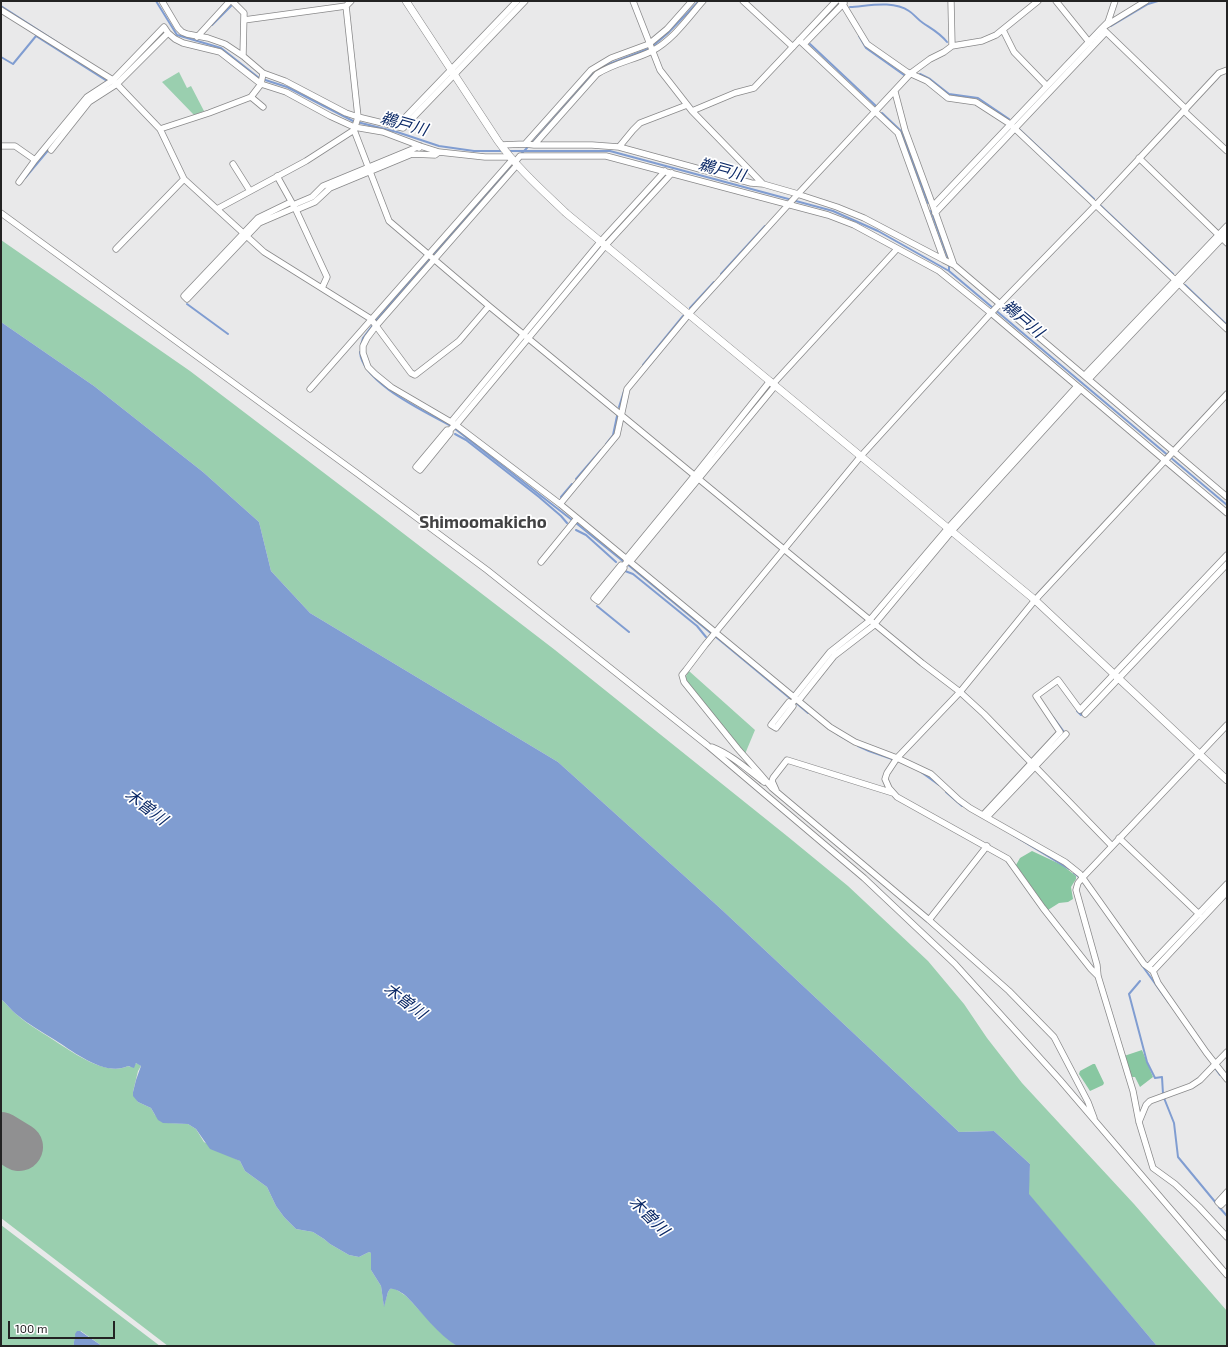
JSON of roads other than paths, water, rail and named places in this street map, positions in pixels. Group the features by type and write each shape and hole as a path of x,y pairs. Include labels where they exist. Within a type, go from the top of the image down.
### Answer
{"street":[{"path":"162,1 178,28 187,34 208,38 225,44 243,56 263,74 285,81 357,118 396,126 525,1"},
{"path":"197,37 231,1 244,13 243,56"},
{"path":"244,20 346,6 351,1"},
{"path":"406,1 502,147 541,190 566,213 1035,600 1227,780"},
{"path":"452,72 517,1"},
{"path":"633,1 660,70 692,111 763,184"},
{"path":"525,144 590,70 611,58 649,44 667,29 692,1"},
{"path":"534,145 597,74 652,51 669,39 703,1"},
{"path":"743,1 792,47"},
{"path":"951,1 952,46"},
{"path":"560,504 617,435 627,389 689,314 797,195 911,74 930,59 952,46 982,41 996,35 1038,1"},
{"path":"1056,1 1089,42"},
{"path":"935,213 1104,30 1115,1"},
{"path":"933,206 1089,42 1146,1"},
{"path":"692,111 735,93 754,88 833,2"},
{"path":"804,44 843,2 867,44 907,72 927,81 948,98 976,102 1010,124 1227,330"},
{"path":"346,6 357,118 354,128 389,220 489,306 872,622 960,692 984,714 1112,846"},
{"path":"1,10 115,82 160,129 184,179 264,252 371,320 411,373 415,375 459,341 489,306"},
{"path":"1003,30 1014,52 1047,86"},
{"path":"1104,30 1227,151"},
{"path":"51,150 90,102 115,82 168,33 183,43 220,52 262,83 286,92 354,128 383,132 439,152 513,160"},
{"path":"806,33 810,38"},
{"path":"799,40 898,133 944,260"},
{"path":"774,790 738,749 684,682 682,675 861,456 992,312 1096,205 1219,73 1227,70"},
{"path":"160,129 251,97 262,83 263,74"},
{"path":"19,182 87,97 115,82"},
{"path":"895,92 905,130 954,265"},
{"path":"251,97 264,107"},
{"path":"619,147 640,124 687,105"},
{"path":"217,209 306,161 354,128"},
{"path":"502,147 525,144 619,147 751,183 763,184 837,207 864,218 954,265 1227,497"},
{"path":"1,146 15,146 36,160"},
{"path":"418,154 420,146"},
{"path":"369,170 420,146"},
{"path":"245,235 184,296 188,299 245,235 258,218 293,206 312,197 323,186 412,154 435,156 439,152"},
{"path":"310,389 513,160 520,156 606,156 828,215 854,225 939,271 992,312 1166,459 1227,513"},
{"path":"1139,158 1227,243"},
{"path":"513,160 434,260 367,338 363,346 362,353 368,366 391,387 454,424 560,504 830,727 845,736 931,774 959,800 1064,862 1083,877 1144,964 1151,969 1158,983 1227,1079"},
{"path":"233,164 250,191"},
{"path":"450,430 447,430 416,466 420,470 450,433 450,430 454,424 665,171"},
{"path":"604,243 672,173"},
{"path":"278,176 327,277 322,288"},
{"path":"116,249 184,179"},
{"path":"1,213 487,570 706,745 864,878 955,964 1060,1080 1227,1275"},
{"path":"1087,377 1220,236 1227,226"},
{"path":"1220,236 1227,233"},
{"path":"623,566 620,565 594,598 598,601 624,568 623,566 773,384 897,249"},
{"path":"791,704 834,656 872,622 950,529 1079,387"},
{"path":"893,793 885,779 887,773 897,758 960,692 1035,600 1227,394"},
{"path":"541,562 577,518"},
{"path":"1085,714 1117,676 1227,555"},
{"path":"985,816 1060,732 1036,696 1058,680 1080,710 1117,676 1227,564"},
{"path":"1227,725 1083,877 1078,883 1076,890 1097,965 1098,976 1133,1091 1139,1122 1153,1168 1180,1188 1227,1237"},
{"path":"1033,764 1066,734"},
{"path":"706,745 723,751 741,763 929,920 1009,991 1054,1037 1088,1102 1096,1123"},
{"path":"774,790 772,781 773,778 786,760 893,793 927,814 987,846 1008,859 1043,908 1098,976"},
{"path":"1119,838 1199,914"},
{"path":"929,920 987,846"},
{"path":"1151,969 1227,884"},
{"path":"1151,969 1227,892"},
{"path":"1139,1122 1146,1105 1150,1101 1192,1086 1200,1080 1227,1052"},
{"path":"1227,1192 1218,1202 1221,1205 1227,1199"},
{"path":"1211,1256 1227,1270"}],"water":[{"name":"木曽川","path":"1,322 94,386 203,472 259,522 271,571 310,613 558,762 721,909 959,1132 994,1131 1030,1164 1029,1194 1157,1346 457,1346 443,1336 406,1296 398,1291 390,1289 384,1307 381,1286 371,1270 371,1253 369,1252 359,1257 349,1255 313,1232 296,1229 276,1206 267,1187 245,1171 240,1161 210,1149 196,1129 188,1124 163,1123 158,1120 151,1108 138,1102 133,1096 136,1080 141,1066 136,1063 134,1068 128,1066 119,1069 100,1066 90,1062 30,1025 14,1012 1,999"},
{"path":"77,1331 80,1331 102,1346 74,1346 75,1334"}],"waterway":[{"name":"鵜戸川","path":"156,1 177,35 221,48 259,78 287,87 353,121 397,132 439,146 474,151 504,151"},
{"path":"457,68 521,1"},
{"path":"653,46 699,1"},
{"path":"1111,26 1148,4 1158,1"},
{"path":"811,33 838,4"},
{"path":"850,7 880,4 903,8 911,12 947,42"},
{"path":"1,6 63,46"},
{"path":"212,25 231,6"},
{"path":"123,74 164,31"},
{"path":"1,57 13,64 36,36 107,81"},
{"path":"859,36 866,48 904,75"},
{"path":"810,44 876,106"},
{"path":"598,70 604,66 648,49"},
{"path":"533,142 593,74"},
{"path":"920,74 930,79 949,94 978,98 1009,119"},
{"path":"439,87 448,77"},
{"path":"882,113 901,131 928,203"},
{"path":"1020,130 1094,199"},
{"path":"25,178 50,148"},
{"name":"鵜戸川","path":"521,154 527,148"},
{"name":"鵜戸川","path":"508,151 610,151 833,211 878,231 949,271 1227,505"},
{"path":"433,255 510,167"},
{"path":"301,205 315,199 327,187"},
{"path":"607,240 645,198"},
{"path":"1101,206 1173,274"},
{"path":"931,211 948,258"},
{"path":"721,274 765,226"},
{"path":"593,256 600,247"},
{"path":"375,322 429,259"},
{"name":"鵜戸川","path":"949,266 949,271"},
{"path":"690,308 714,282"},
{"path":"1185,285 1227,325"},
{"path":"187,304 228,334"},
{"path":"643,365 683,316"},
{"path":"361,345 363,338 372,326"},
{"path":"360,352 363,364 383,385 412,405 451,426"},
{"path":"619,407 624,391"},
{"path":"606,444 613,435 617,416"},
{"path":"454,428 572,520"},
{"path":"455,434 466,440 539,497 567,523"},
{"path":"576,479 601,450"},
{"path":"561,497 572,484"},
{"path":"576,523 624,562"},
{"path":"576,530 586,535 616,562"},
{"path":"1122,671 1227,560"},
{"path":"627,564 712,634"},
{"path":"625,571 633,574 697,626 706,637"},
{"path":"597,606 629,632"},
{"path":"716,637 792,700"},
{"path":"799,695 811,680"},
{"path":"795,702 808,713"},
{"path":"1077,711 1081,715 1083,712"},
{"path":"1053,717 1064,732 1061,734"},
{"path":"837,734 849,741"},
{"path":"858,746 892,759"},
{"path":"921,772 939,785"},
{"path":"946,792 962,806"},
{"path":"1013,835 1069,869"},
{"path":"1074,873 1079,877"},
{"path":"1155,965 1159,960"},
{"path":"1141,964 1169,1003"},
{"path":"1140,981 1129,994 1147,1062 1155,1078 1162,1077 1163,1094"},
{"path":"1215,1068 1220,1075"},
{"path":"1164,1098 1174,1123 1178,1157 1216,1203"},
{"path":"1219,1207 1227,1216"}],"district":[{"name":"Shimoomakicho","path":"483,522"}]}
